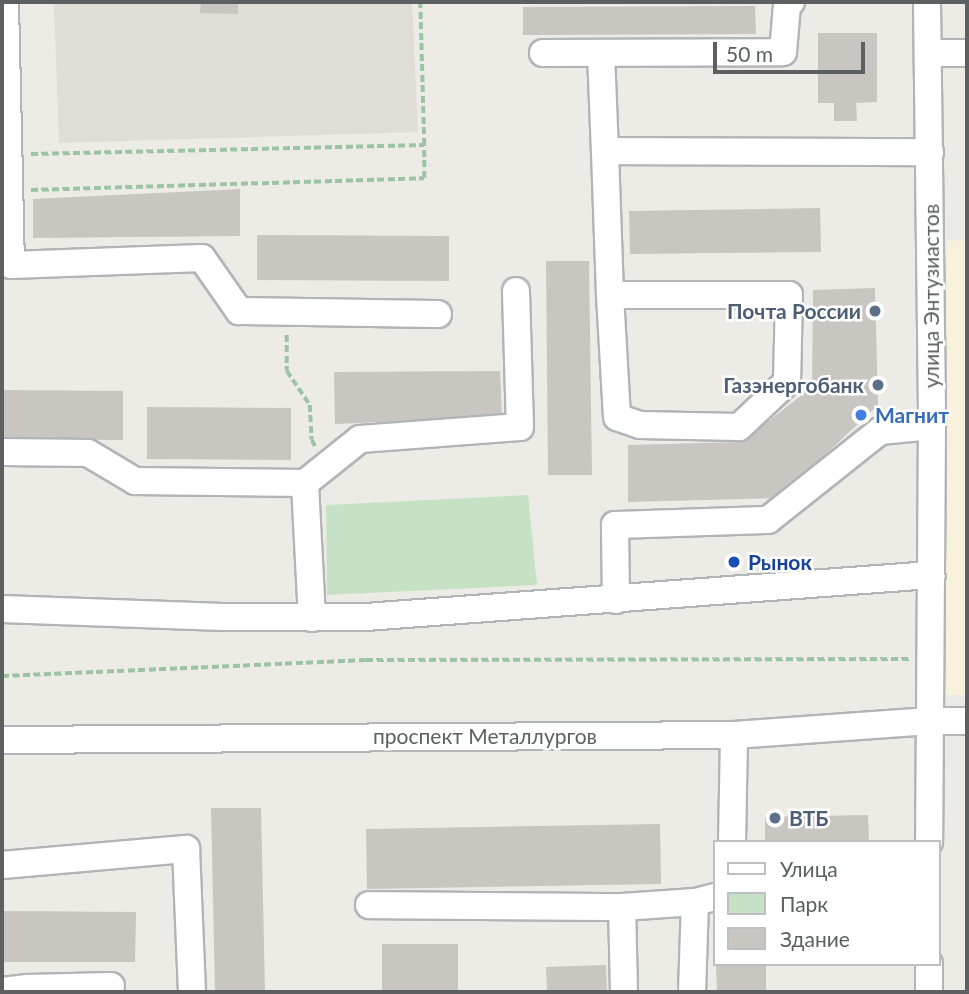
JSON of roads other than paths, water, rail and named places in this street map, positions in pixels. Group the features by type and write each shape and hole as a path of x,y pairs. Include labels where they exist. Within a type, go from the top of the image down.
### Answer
{"street":[{"path":"5,2 11,265 202,258 239,311 438,313"},
{"path":"543,53 783,52 787,5 791,2"},
{"name":"улица Энтузиастов","path":"927,2 932,426 929,840"},
{"path":"601,52 610,295 617,417 640,425 739,427 787,382 789,295 610,295"},
{"path":"929,53 967,53"},
{"path":"605,151 930,152"},
{"path":"2,452 88,453 135,481 304,484 360,439 520,427 516,291"},
{"path":"616,600 615,525 768,520 880,431 932,426"},
{"path":"304,484 312,618"},
{"path":"2,609 312,618 616,600 930,575"},
{"name":"проспект Металлургов","path":"2,740 734,735 929,720 967,721"},
{"path":"732,840 734,735"},
{"path":"2,865 186,849 192,992"},
{"path":"369,905 622,907 705,899 692,992"},
{"path":"622,907 624,992"},
{"path":"929,966 929,992"},
{"path":"19,990 111,986"}],"place":[{"name":"Почта России","path":"875,311"},
{"name":"Газэнергобанк","path":"878,385"},
{"name":"Магнит","path":"861,415"},
{"name":"Рынок","path":"734,562"},
{"name":"ВТБ","path":"775,818"}]}
